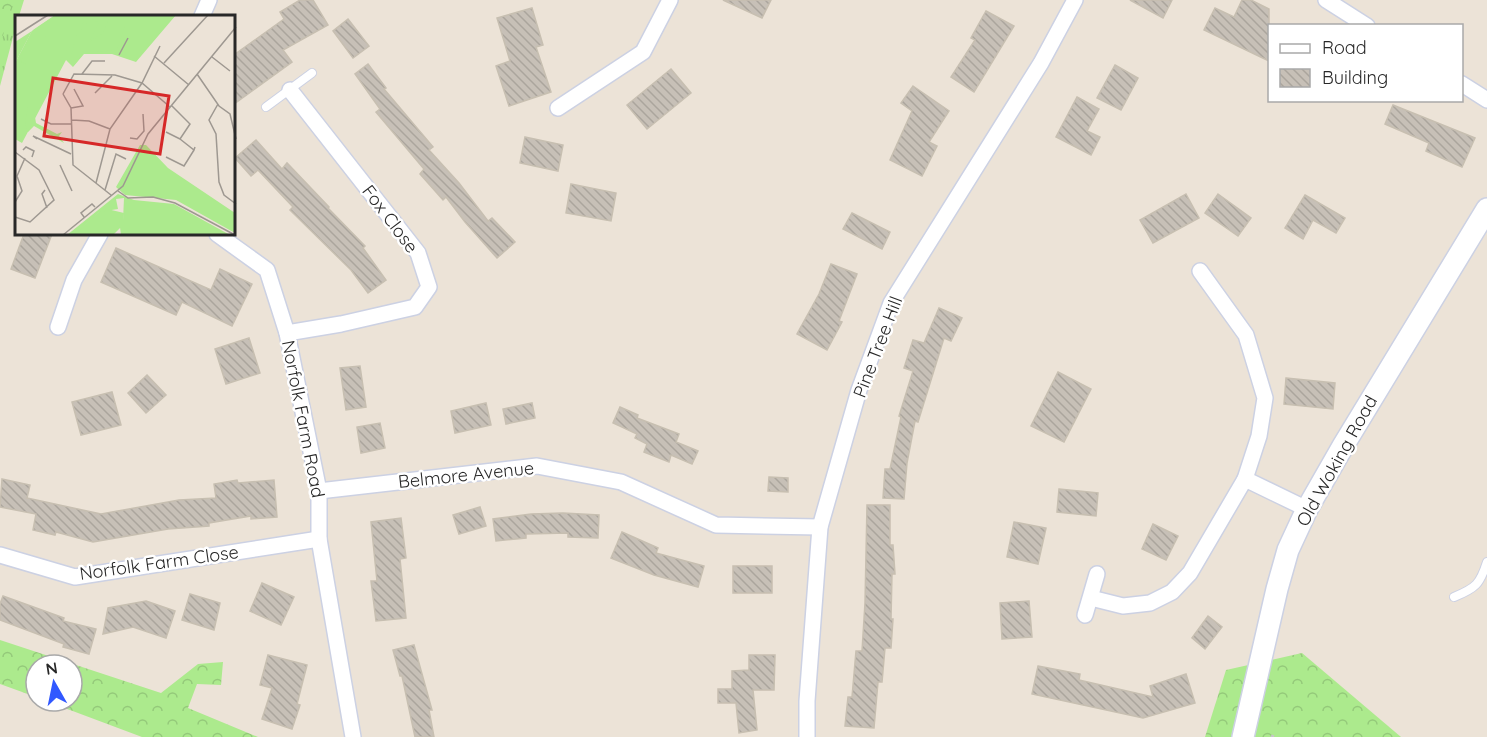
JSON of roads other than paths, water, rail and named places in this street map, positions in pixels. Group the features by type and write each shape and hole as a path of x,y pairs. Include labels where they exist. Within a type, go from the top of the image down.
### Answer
{"main road":[{"name":"Old Woking Road","path":"1243,737 1288,550 1307,509 1343,446 1487,209"}],"street":[{"path":"202,15 209,0"},
{"path":"558,108 643,52 670,0"},
{"name":"Pine Tree Hill","path":"807,737 807,701 820,526 859,390 891,303 1041,63 1075,0"},
{"path":"1326,0 1364,24"},
{"path":"1463,85 1487,100"},
{"name":"Fox Close","path":"287,333 415,308 429,287 418,252 290,90"},
{"path":"58,327 74,280 99,236"},
{"name":"Norfolk Farm Road","path":"220,236 267,270 287,333 319,491 319,539 353,737"},
{"path":"1091,598 1123,606 1150,603 1172,592 1190,573 1245,479 1259,436 1264,398 1246,334 1200,271"},
{"name":"Belmore Avenue","path":"319,491 537,466 621,482 716,525 820,526"},
{"path":"1245,479 1307,509"},
{"name":"Norfolk Farm Close","path":"0,555 75,577 319,539"},
{"path":"1085,615 1097,574"}],"lane":[{"path":"266,107 312,73"},
{"path":"1454,597 1470,591 1480,581 1487,562"}]}
